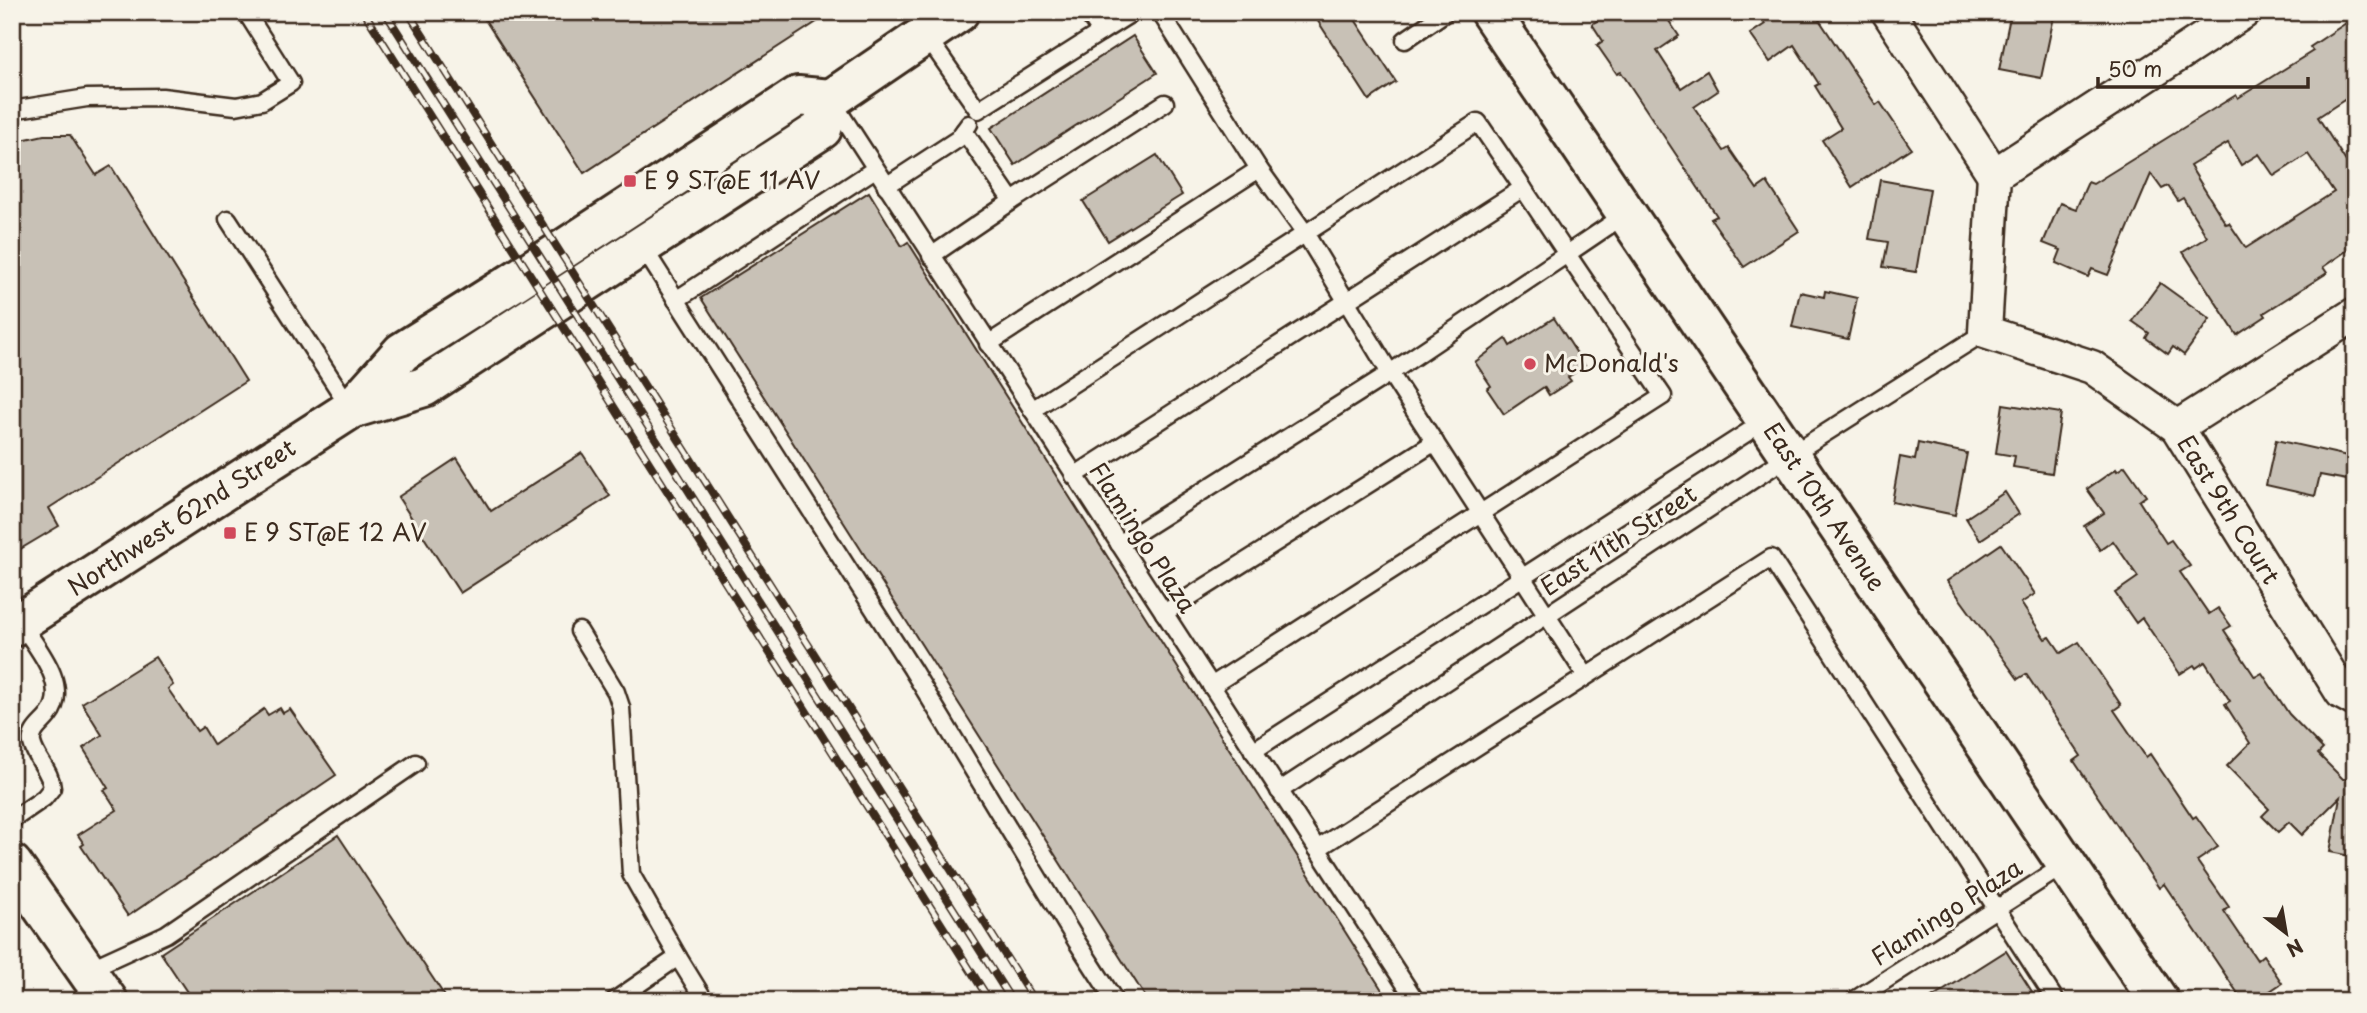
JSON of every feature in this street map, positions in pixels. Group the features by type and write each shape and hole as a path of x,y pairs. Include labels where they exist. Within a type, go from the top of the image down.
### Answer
{"main road":[{"path":"831,99 959,12"},
{"name":"East 10th Avenue","path":"1490,12 2159,1001"},
{"name":"Northwest 62nd Street","path":"16,625 351,409 402,352 799,96 831,99 822,129 550,306 424,387 351,409"},
{"path":"12,864 108,1001"}],"street":[{"path":"1888,12 1993,175 1985,332"},
{"path":"1993,175 2244,12"},
{"path":"2177,427 2355,314"},
{"name":"East 9th Court","path":"1985,332 2092,367 2177,427 2342,693 2355,700"}],"lane":[{"path":"12,110 87,98 162,97 236,106 262,101 291,83 246,12"},
{"path":"1087,12 1101,32"},
{"path":"886,186 958,139 978,110 1133,12"},
{"path":"1160,12 1586,676"},
{"path":"1405,40 1446,12"},
{"path":"925,34 978,110"},
{"name":"Flamingo Plaza","path":"831,99 1416,1001"},
{"path":"931,256 1165,103"},
{"path":"1032,410 1478,122 1663,396 1211,686"},
{"path":"964,131 1012,201"},
{"path":"676,300 874,169"},
{"path":"989,344 1259,169"},
{"path":"1074,475 1523,188"},
{"path":"1119,544 1390,373 1626,214"},
{"path":"228,219 351,409"},
{"path":"642,246 912,668 1115,1001"},
{"name":"East 11th Street","path":"1279,791 1789,456 1985,332"},
{"path":"1253,751 1765,421"},
{"path":"1164,613 1435,442"},
{"path":"1317,849 1771,558 2056,1001"},
{"path":"12,820 44,798 52,788 51,778 32,743 33,733 56,704 55,681 47,665 16,625"},
{"path":"579,631 616,692 621,707 631,874 705,1001"},
{"path":"87,970 166,934 416,763"},
{"name":"Flamingo Plaza","path":"1853,1001 2066,864"},
{"path":"614,1001 678,957"}],"building":[{"path":"480,12 832,12 584,173"},
{"path":"1312,12 1350,12 1396,82 1369,100"},
{"path":"1610,12 1663,12 1679,36 1657,51 1681,88 1707,71 1718,91 1694,107 1724,151 1729,148 1757,189 1767,182 1799,231 1744,267 1711,219 1717,216 1621,72 1617,74 1597,45 1603,41 1592,24"},
{"path":"1757,12 1814,12 1876,105 1880,102 1911,148 1852,187 1822,140 1841,128 1815,86 1819,84 1794,45 1770,62 1750,34 1765,24"},
{"path":"2011,12 2055,12 2041,78 1999,70"},
{"path":"2355,17 2355,93 2318,117 2355,176 2355,245 2323,267 2327,273 2264,313 2266,316 2237,335 2183,252 2207,237 2183,198 2178,201 2168,186 2162,189 2151,174 2108,275 2092,269 2088,277 2056,263 2061,250 2043,243 2060,203 2076,209 2088,182 2093,184 2236,95 2238,98 2313,51 2310,47","holes":["2228,143 2241,165 2259,154 2274,176 2308,154 2334,192 2246,248 2229,223 2226,224 2190,166"]},
{"path":"1133,36 1157,73 1015,165 991,128"},
{"path":"44,135 70,135 96,175 111,166 246,381 49,508 59,526 12,554 12,142"},
{"path":"1157,155 1182,195 1108,241 1083,201"},
{"path":"1880,180 1930,189 1916,272 1883,267 1888,242 1869,239"},
{"path":"869,192 902,246 908,242 1389,1001 1148,1001 701,298"},
{"path":"2160,283 2210,319 2184,355 2173,347 2168,354 2146,338 2149,333 2132,321"},
{"path":"1825,291 1857,298 1848,339 1792,327 1800,292 1824,297"},
{"name":"McDonald's","path":"1554,318 1585,366 1568,377 1571,381 1549,395 1544,387 1504,414 1487,389 1491,386 1475,362 1506,339 1510,346"},
{"path":"2003,404 2061,413 2052,473 2013,467 2015,456 1996,453"},
{"path":"2276,440 2352,457 2347,480 2320,475 2315,496 2266,485"},
{"path":"1918,443 1967,453 1955,515 1892,502 1900,457 1915,460"},
{"path":"582,453 610,496 460,593 398,497 457,458 491,511"},
{"path":"2125,466 2146,496 2139,501 2166,543 2171,540 2190,566 2180,572 2209,614 2218,608 2231,626 2224,630 2255,677 2262,673 2289,714 2323,749 2318,754 2343,779 2355,779 2355,857 2330,852 2340,797 2302,835 2289,822 2278,832 2262,816 2269,809 2227,766 2250,743 2225,704 2230,701 2205,662 2180,674 2142,618 2136,623 2115,593 2138,577 2113,541 2100,550 2084,526 2104,513 2087,489"},
{"path":"2005,492 2019,514 1980,540 1966,518"},
{"path":"2001,544 2035,594 2021,603 2045,639 2050,637 2061,653 2079,642 2121,705 2114,710 2146,757 2150,754 2193,818 2196,816 2218,847 2197,861 2229,907 2224,911 2257,960 2263,955 2282,983 2255,1001 2243,1001 2164,884 2159,888 2074,761 2081,756 2026,674 2018,679 1947,581"},
{"path":"155,657 173,685 168,689 197,731 203,727 214,745 264,709 268,715 280,708 283,713 290,709 336,775 128,916 81,846 84,844 78,835 117,810 104,790 108,788 83,748 102,735 82,703"},
{"path":"338,835 448,1001 193,1001 161,953"},
{"path":"2006,951 2038,1001 1927,1001"}],"railway":[{"path":"364,12 990,1001"},
{"path":"385,12 1012,1001"},
{"path":"408,12 1034,1001"}],"place":[{"name":"E 9 ST@E 11 AV","path":"630,181"},
{"name":"McDonald's","path":"1530,364"},
{"name":"E 9 ST@E 12 AV","path":"230,533"}]}
